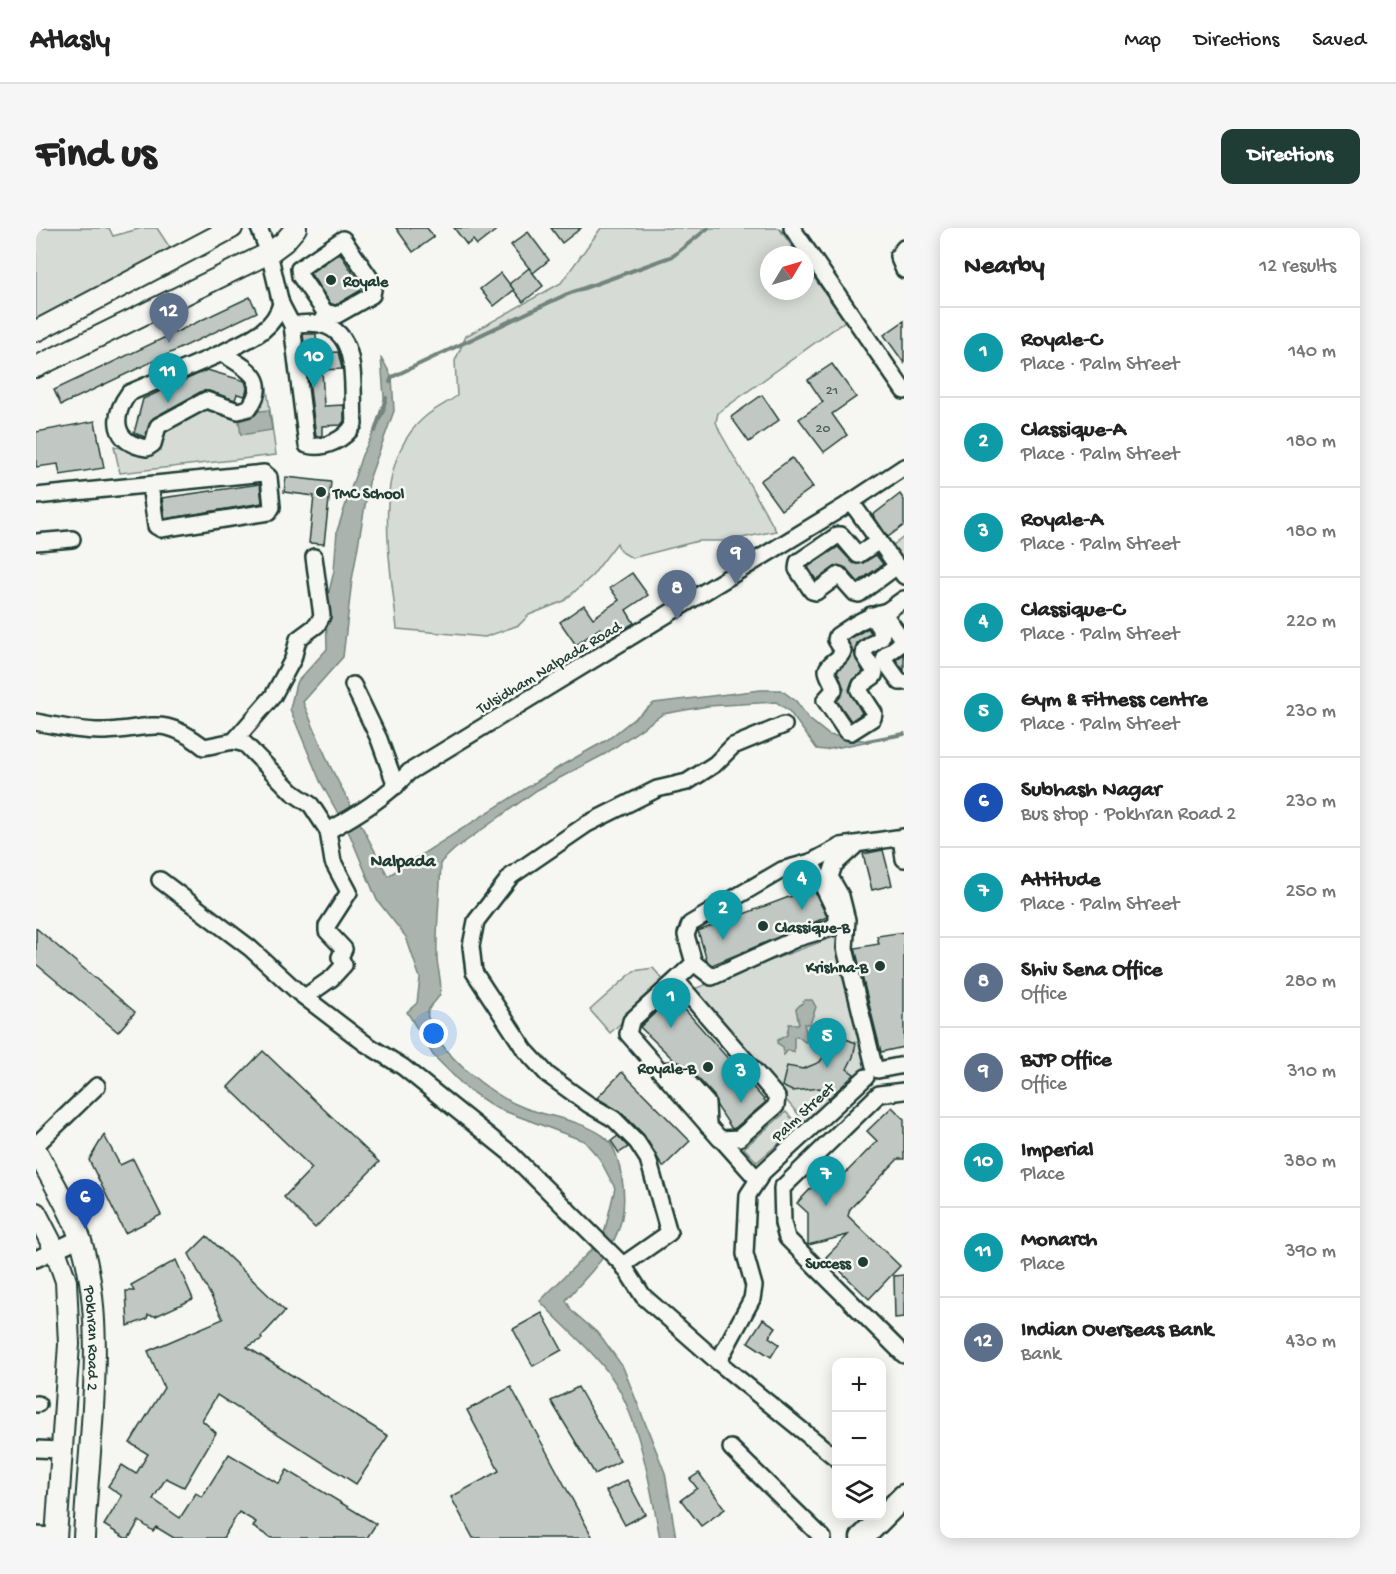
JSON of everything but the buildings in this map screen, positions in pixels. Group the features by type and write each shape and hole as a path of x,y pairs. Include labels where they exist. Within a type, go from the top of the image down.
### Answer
{"highway":[{"path":"862,1538 896,1503"},
{"path":"883,1538 896,1503"}],"main road":[{"path":"36,331 232,228"},
{"path":"36,367 268,254 284,242 296,228"},
{"name":"Pokhran Road 2","path":"36,1150 80,1238 90,1275 95,1347 84,1538"},
{"name":"Pokhran Road 2","path":"36,1213 55,1250 66,1281 69,1344 56,1537"}],"street":[{"path":"259,228 281,304 292,325 306,441 312,446 336,441 349,432 354,424 350,348 325,318 300,276 299,269 343,239 374,284 375,289 372,294 337,315 325,318 292,325"},
{"path":"798,230 904,391"},
{"path":"904,249 898,256 904,270"},
{"path":"222,352 247,370 258,383 259,387 249,408 238,411 206,400 158,426 153,444 147,447 120,436 117,429 122,404 129,393 266,330 278,314 281,304"},
{"name":"Tulsidham Nalpada Road","path":"334,828 360,814 396,786 409,772 851,502 904,467"},
{"path":"36,496 264,473 269,477 272,507 269,512 161,529 156,526 150,485"},
{"path":"851,502 901,571 859,594 855,593 843,576 839,575 816,592 812,591 797,568 798,562 838,535 841,535 858,555 879,541"},
{"path":"36,542 72,539"},
{"path":"234,741 273,696 293,659 298,639 317,625 322,616 314,557"},
{"path":"879,613 881,638 865,649 864,655 875,672 874,676 861,685 860,690 874,713 873,718 851,732 846,731 825,700 835,686 827,672 829,667 842,656 843,651 837,636 864,617 879,613 904,599"},
{"path":"879,613 887,618 902,639 902,643 886,655 884,660 900,682 904,682"},
{"path":"353,685 379,739 396,786"},
{"path":"36,722 104,731 166,724 182,731 204,747 234,741 245,744 292,792 311,805 334,828 333,862 349,892 327,926 327,931 343,945 344,949 340,957 344,965 332,978 305,997"},
{"path":"623,1265 669,1233 648,1159 637,1142 614,1119 588,1104 548,1075 525,1050 474,972 471,954 476,921 511,876 587,824 657,789 687,782 715,764 733,746 784,725"},
{"path":"811,862 837,915 837,923 831,928 798,938 712,977 694,963 686,935 690,924 782,870 811,862 841,846 902,837 904,859"},
{"path":"865,842 845,853 834,865 830,877 841,896 847,920 845,948 873,1066 878,1070 904,1065"},
{"path":"160,880 250,948 305,997 366,1044 403,1067 510,1153 623,1265 643,1296 718,1362 832,1454"},
{"path":"694,963 631,1022 628,1034 722,1141 761,1176 748,1195 745,1254 754,1286 752,1299 718,1362"},
{"name":"Palm Street","path":"676,980 777,1097 776,1106 739,1138 722,1141"},
{"name":"Palm Street","path":"761,1176 866,1077"},
{"path":"36,1145 97,1086"},
{"path":"904,1091 879,1094 782,1188 783,1223 787,1238 904,1355"},
{"path":"36,1258 80,1238"},
{"path":"731,1448 823,1538"},
{"path":"36,1449 61,1450"},
{"path":"36,1535 56,1537"}],"shaded area":[{"path":"36,228 109,228 113,236 142,228 157,228 172,251 36,320"},
{"path":"601,228 779,228 792,246 760,246 760,300 814,300 814,278 845,321 718,413 716,422 720,432 776,531 727,541 698,541 632,558 620,551 617,543 592,576 564,601 529,615 519,625 485,637 397,629 388,545 390,487 396,460 408,436 426,416 457,396 455,361 466,336 561,283"},
{"path":"381,357 392,377 394,411 370,477 352,580 343,657 303,702 330,766 388,876 564,764 607,740 654,703 761,690 781,690 796,701 809,719 829,735 869,741 825,750 817,749 789,711 776,702 708,706 663,714 605,754 537,790 455,849 441,862 437,962 441,990 428,1014 433,1031 442,1045 467,1072 497,1094 525,1108 593,1130 607,1139 616,1155 624,1199 618,1232 601,1260 566,1300 572,1311 600,1335 623,1367 665,1473 676,1538 660,1538 640,1444 628,1407 620,1391 593,1355 540,1301 603,1238 615,1188 599,1158 584,1141 496,1108 467,1089 433,1055 407,1012 417,1003 420,978 406,937 377,900 350,835 320,781 290,709 296,683 327,649 326,604 334,571 337,531 362,455 385,410"},
{"path":"267,389 276,455 120,473 114,446 146,455 158,451 163,431 207,408 227,416 254,410"},
{"path":"269,410 272,430 241,435 238,414"},
{"path":"904,537 904,570 889,548"},
{"path":"839,935 866,1069 805,1122 691,990"},
{"path":"653,968 666,983 610,1033 590,1010 634,971"},
{"path":"805,1000 812,1000 816,1007 810,1024 804,1024 808,1040 805,1042 797,1036 794,1037 794,1052 788,1050 784,1055 783,1047 777,1043 778,1040 787,1035 789,1024 799,1024 796,1009"},
{"path":"786,1112 799,1126 757,1162 744,1148"}],"waterway":[{"path":"390,382 392,377 565,295 673,256 708,228"},
{"path":"375,431 386,398"},
{"path":"867,741 904,734"}],"place":[{"name":"Royale","path":"331,280"},
{"name":"Indian Overseas Bank","path":"169,343"},
{"name":"Imperial","path":"314,388"},
{"name":"Monarch","path":"168,403"},
{"name":"TMC School","path":"321,492"},
{"name":"BJP Office","path":"736,585"},
{"name":"Shiv Sena Office","path":"677,620"},
{"name":"Classique-C","path":"802,910"},
{"name":"Classique-B","path":"763,926"},
{"name":"Classique-A","path":"723,940"},
{"name":"Krishna-B","path":"880,966"},
{"name":"Royale-C","path":"671,1028"},
{"name":"Royale-B","path":"708,1067"},
{"name":"Gym & Fitness centre","path":"827,1068"},
{"name":"Royale-A","path":"741,1103"},
{"name":"Attitude","path":"826,1206"},
{"name":"Subhash Nagar","path":"85,1229"},
{"name":"Success","path":"863,1262"}],"district":[{"name":"Nalpada","path":"403,860"}]}
